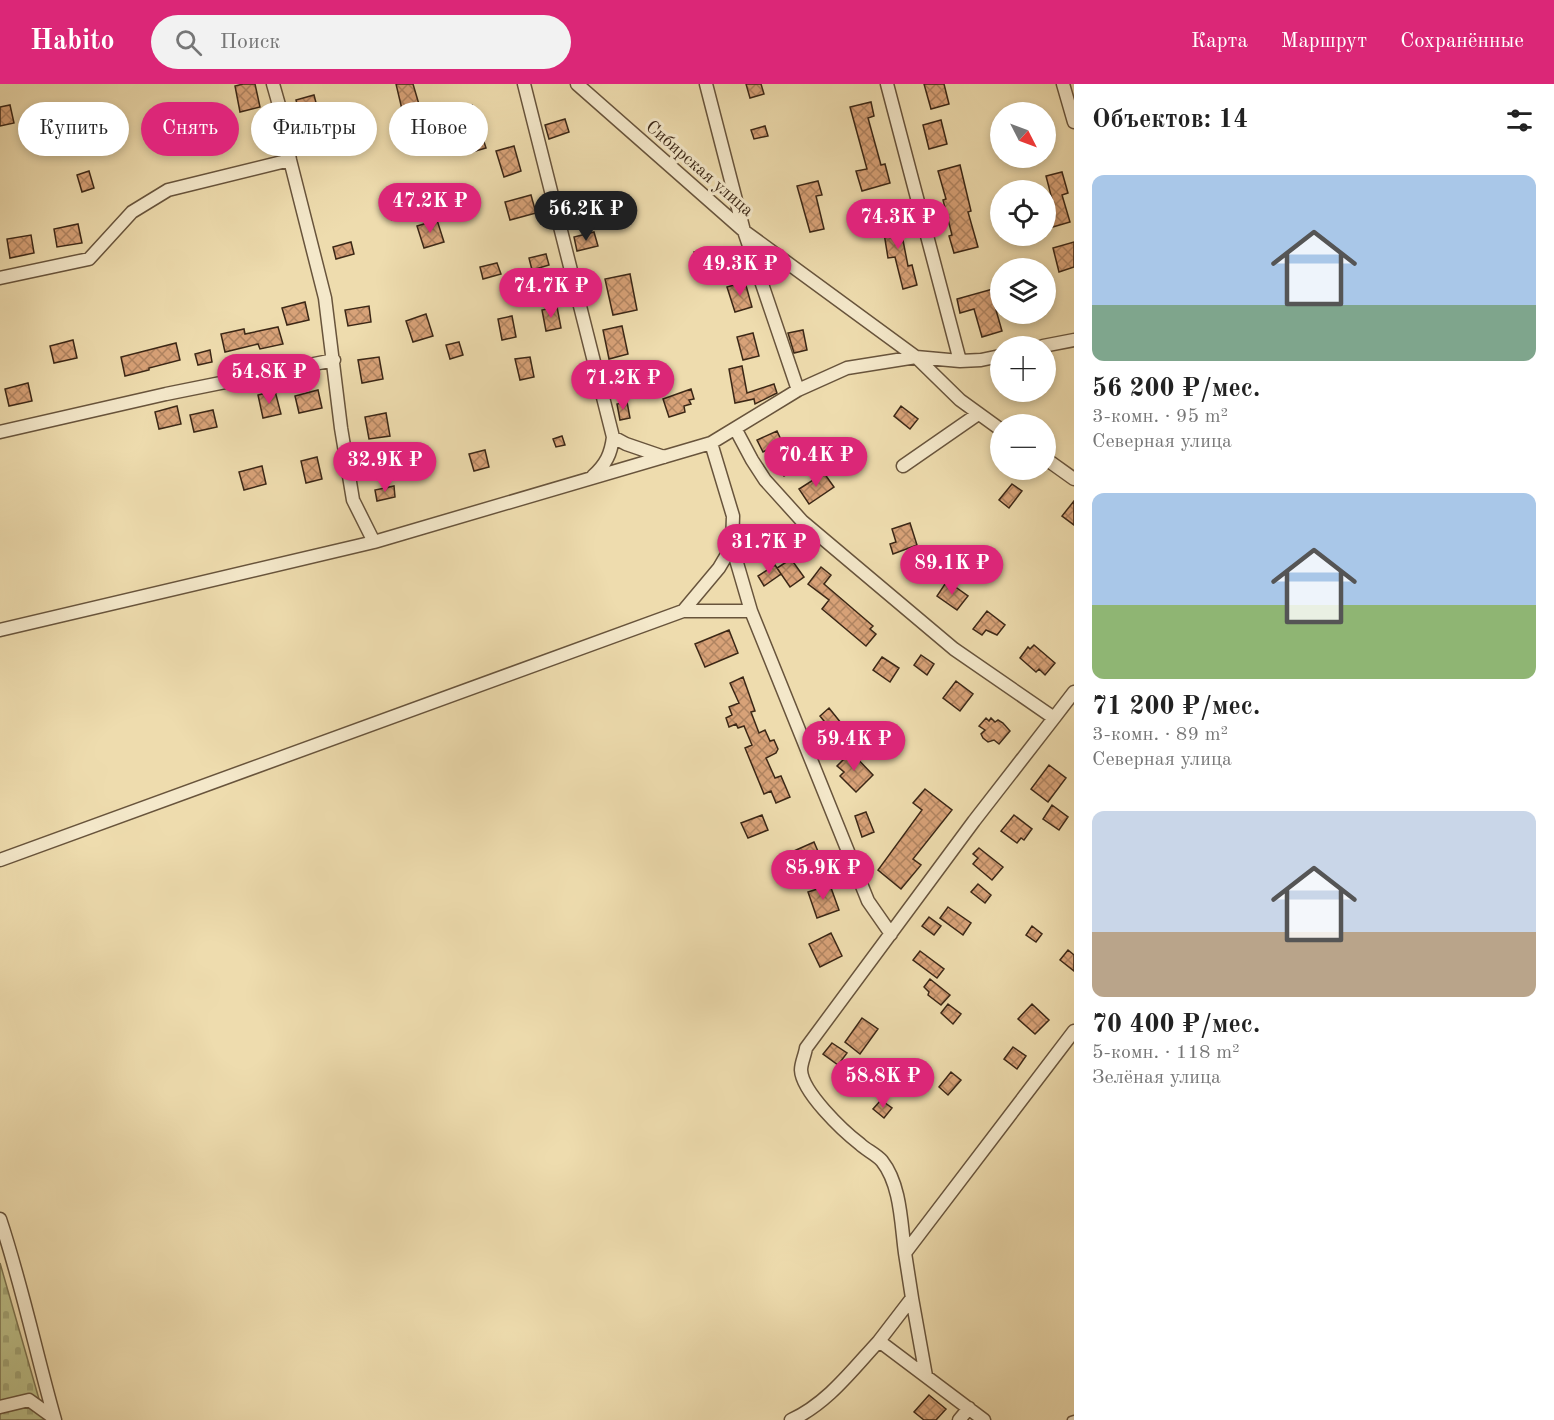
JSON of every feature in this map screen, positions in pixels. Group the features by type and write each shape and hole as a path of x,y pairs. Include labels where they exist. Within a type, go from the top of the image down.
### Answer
{"street":[{"path":"273,84 325,298 341,428 353,500 374,542"},
{"path":"524,84 614,437 606,464 591,478"},
{"name":"Сибирская улица","path":"577,84 744,231 916,357 960,400 990,422"},
{"path":"706,84 744,231 798,390"},
{"path":"887,84 960,361"},
{"path":"1063,84 1074,122"},
{"path":"0,278 90,259 132,212 168,190 290,160"},
{"path":"1056,343 1074,340"},
{"path":"0,630 374,542 711,443 736,430 798,390 847,368 916,357 960,361 990,358"},
{"path":"0,432 166,394 334,360"},
{"path":"903,466 978,414"},
{"path":"736,430 765,480 802,521 954,649 1054,718"},
{"path":"614,437 634,447 664,457"},
{"path":"711,443 733,516 732,546 751,612 868,901 891,934"},
{"path":"1068,468 1074,478"},
{"path":"683,611 718,568 732,546"},
{"path":"0,860 683,611 751,612"},
{"path":"926,1376 895,1186 881,1160 860,1145 829,1116 811,1094 802,1076 801,1068 806,1048 1074,692"},
{"path":"905,1253 1074,1031"},
{"path":"0,1219 14,1261 54,1419"},
{"path":"791,1420 806,1413 838,1385 879,1341 912,1298"},
{"path":"879,1341 984,1420"},
{"path":"0,1407 29,1400 54,1419"},
{"path":"959,1420 969,1408"}],"green space":[{"path":"0,1263 45,1420 0,1420"}],"building":[{"path":"255,84 259,102 251,102 251,109 240,112 235,86"},
{"path":"396,84 413,84 418,102 400,102"},
{"path":"746,84 761,84 764,94 750,98"},
{"path":"924,84 944,84 949,104 931,109"},
{"path":"314,95 316,102 297,102 296,100"},
{"path":"871,102 874,116 868,118 881,165 885,164 890,183 862,191 856,171 867,169 850,107"},
{"path":"10,105 14,123 0,126 0,107"},
{"path":"565,119 569,132 549,139 545,125"},
{"path":"941,120 947,144 929,149 923,125"},
{"path":"765,126 768,136 754,139 751,130"},
{"path":"514,146 521,171 504,177 496,151"},
{"path":"960,165 971,211 968,212 978,247 954,253 943,200 946,199 938,171"},
{"path":"89,171 94,188 82,192 77,175"},
{"path":"1062,172 1068,193 1062,195 1070,222 1056,226 1056,180 1047,180 1046,176"},
{"path":"818,181 822,195 816,196 824,229 810,232 797,186"},
{"path":"531,195 536,213 510,220 505,202"},
{"path":"405,206 408,216 392,220 390,210"},
{"path":"894,208 908,266 912,265 917,285 903,289 895,257 888,258 884,233 890,232 884,210"},
{"path":"437,220 444,242 424,248 417,226"},
{"path":"78,224 82,243 57,247 54,229"},
{"path":"594,232 598,246 577,251 574,237"},
{"path":"31,235 34,253 10,258 7,239"},
{"path":"351,242 354,254 336,259 333,247"},
{"path":"1074,242 1074,267 1059,272 1053,248"},
{"path":"708,248 714,268 700,272 694,252"},
{"path":"546,254 549,265 532,270 529,258"},
{"path":"497,263 501,274 483,279 480,267"},
{"path":"630,274 637,310 613,315 605,279"},
{"path":"745,282 752,307 735,312 727,287"},
{"path":"990,290 990,324 1000,324 1002,331 982,337 974,309 960,313 957,299"},
{"path":"305,302 309,320 287,325 282,308"},
{"path":"369,306 371,322 348,326 345,310"},
{"path":"557,307 561,328 546,331 542,310"},
{"path":"426,314 433,336 413,342 406,321"},
{"path":"512,316 516,337 502,340 498,319"},
{"path":"622,326 628,354 609,359 603,330"},
{"path":"278,327 283,344 260,349 258,344 225,352 221,334 244,329 245,334"},
{"path":"803,330 807,350 794,353 788,333"},
{"path":"753,333 759,356 743,360 737,337"},
{"path":"73,340 77,358 54,363 50,346"},
{"path":"459,342 463,355 450,359 446,345"},
{"path":"176,343 180,360 125,376 121,357"},
{"path":"210,350 212,362 198,365 195,354"},
{"path":"379,357 383,379 362,383 358,360"},
{"path":"530,357 534,377 520,380 515,359"},
{"path":"742,366 747,393 774,384 777,393 755,404 754,399 735,403 729,369"},
{"path":"28,383 32,401 9,406 5,389"},
{"path":"691,389 694,399 689,400 691,404 684,406 685,412 669,417 663,399"},
{"path":"318,390 322,408 299,413 295,396"},
{"path":"275,391 281,414 263,418 258,395"},
{"path":"627,402 630,418 620,420 617,404"},
{"path":"177,406 181,424 159,429 155,412"},
{"path":"901,406 918,419 910,429 894,416"},
{"path":"213,410 217,427 194,432 190,415"},
{"path":"386,413 390,436 369,439 365,417"},
{"path":"777,431 782,442 763,452 757,440"},
{"path":"562,436 565,445 556,447 553,439"},
{"path":"400,448 402,465 392,467 390,449"},
{"path":"485,450 489,467 474,471 469,454"},
{"path":"795,454 802,465 784,476 777,465"},
{"path":"317,457 322,479 306,483 301,461"},
{"path":"262,466 266,484 244,490 239,472"},
{"path":"824,473 834,487 809,504 799,489"},
{"path":"1012,484 1022,491 1009,508 999,500"},
{"path":"394,486 395,497 377,501 375,490"},
{"path":"1074,501 1074,525 1062,516"},
{"path":"910,523 917,545 893,554 890,544 896,542 892,529"},
{"path":"791,559 804,577 790,587 777,568"},
{"path":"775,565 781,574 764,586 758,576"},
{"path":"821,567 831,575 824,584 873,626 870,629 876,634 866,646 822,609 829,600 808,584"},
{"path":"947,581 968,596 957,610 937,596"},
{"path":"987,611 1005,625 997,635 986,630 982,635 973,629"},
{"path":"729,630 738,653 705,667 695,644"},
{"path":"1034,645 1055,663 1045,675 1039,669 1036,672 1020,658 1028,647 1030,649"},
{"path":"921,655 934,664 927,675 914,665"},
{"path":"882,657 899,668 890,682 873,670"},
{"path":"743,677 755,711 751,712 759,733 765,730 770,741 774,740 778,749 776,753 766,758 775,778 781,776 790,797 776,803 771,791 764,794 745,748 752,745 744,726 738,728 736,724 729,727 726,718 732,715 729,707 739,703 730,683"},
{"path":"956,681 973,694 960,711 943,698"},
{"path":"829,708 841,723 832,731 820,716"},
{"path":"986,718 989,721 991,718 995,722 998,720 1010,731 999,744 994,740 988,742 981,734 985,730 979,726"},
{"path":"851,752 873,775 856,792 840,776 844,772 837,766"},
{"path":"1049,765 1066,778 1048,802 1031,789"},
{"path":"925,789 952,810 913,859 921,865 901,889 878,870 922,810 913,803"},
{"path":"1052,805 1068,817 1059,830 1043,819"},
{"path":"866,812 874,832 862,837 855,816"},
{"path":"762,815 768,830 748,838 741,823"},
{"path":"1014,815 1032,829 1024,840 1021,838 1017,843 1001,831"},
{"path":"814,842 823,863 802,871 794,851"},
{"path":"979,848 1003,867 992,880 973,864 978,858 973,854"},
{"path":"978,884 991,895 985,903 971,892"},
{"path":"830,885 839,910 817,918 808,892"},
{"path":"948,907 971,923 963,935 940,918"},
{"path":"929,917 941,926 934,935 922,926"},
{"path":"1032,926 1042,934 1036,942 1026,935"},
{"path":"831,933 842,956 820,967 809,944"},
{"path":"1068,950 1074,955 1074,971 1060,960"},
{"path":"920,951 944,969 937,978 913,960"},
{"path":"930,979 950,995 941,1005 928,995 929,992 924,987"},
{"path":"948,1004 961,1014 953,1024 941,1013"},
{"path":"1032,1004 1049,1020 1035,1034 1018,1019"},
{"path":"862,1018 878,1029 860,1054 845,1042"},
{"path":"832,1043 847,1053 838,1065 823,1054"},
{"path":"1013,1047 1026,1056 1017,1069 1004,1059"},
{"path":"951,1072 961,1080 948,1095 939,1087"},
{"path":"881,1100 892,1108 884,1118 873,1109"},
{"path":"929,1395 946,1409 936,1420 924,1420 914,1412"}]}
